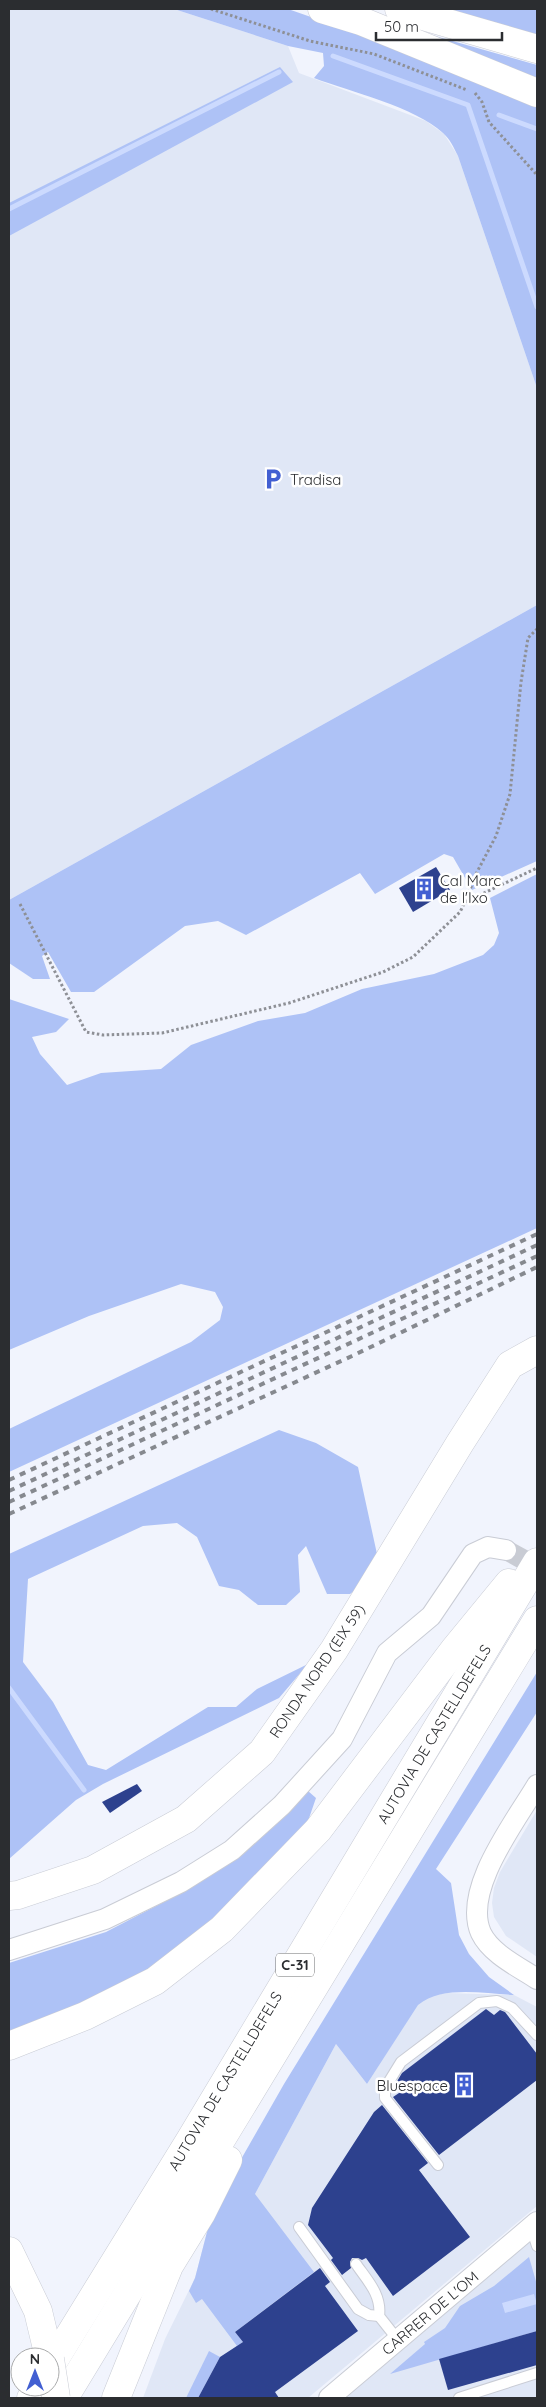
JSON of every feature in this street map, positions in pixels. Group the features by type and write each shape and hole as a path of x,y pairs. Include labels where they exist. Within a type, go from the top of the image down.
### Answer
{"main road":[{"path":"322,9 361,21 537,93"},
{"path":"399,9 537,49"},
{"name":"RONDA NORD (EIX 59)","path":"9,1896 18,1895 93,1870 186,1819 262,1752 334,1650 460,1443 510,1365 537,1350"},
{"path":"9,2046 84,2016 155,1981 222,1929 318,1830 454,1650 537,1549"},
{"name":"AUTOVIA DE CASTELLDEFELS","path":"60,2351 190,2140 537,1562"},
{"name":"AUTOVIA DE CASTELLDEFELS","path":"64,2398 537,1620"},
{"path":"116,2398 170,2266 201,2214 310,1996"},
{"path":"129,2398 146,2353 186,2263 201,2214"},
{"path":"9,2251 38,2311 47,2347"}],"street":[{"path":"9,1950 105,1920 181,1882 232,1850 282,1805 342,1739 387,1653 431,1616 473,1554 488,1547 506,1550"},
{"path":"537,1785 486,1870 479,1892 476,1915 482,1934 494,1950 537,1979"},
{"name":"CARRER DE L'OM","path":"329,2398 535,2225"}],"lane":[{"path":"438,2165 385,2098 385,2088 401,2062 479,2002 497,2001 512,2008 537,2036"},
{"path":"535,2225 537,2246"},
{"path":"299,2227 358,2309 369,2315 379,2316"},
{"path":"356,2264 377,2294 380,2306 379,2316 398,2340"},
{"path":"459,2398 537,2373"}],"path":[{"path":"211,9 310,41 374,54 477,94 489,122 537,175"},
{"path":"20,904 86,1032 103,1035 162,1033 289,1003 384,972 413,957 460,912 477,872 496,836 510,794 521,682 528,638 537,629"},
{"path":"465,902 537,868"}],"shaded area":[{"name":"Tradisa","path":"9,9 174,9 288,46 299,73 426,121 444,134 458,156 537,388 537,605 9,900"},
{"path":"174,9 288,9 411,52 537,104 537,388 458,156 445,135 416,115 400,108 314,78 324,66 323,53 288,46"},
{"path":"435,9 537,9 537,38"},
{"path":"410,29 537,65 537,84"},
{"path":"280,67 293,82 9,236 9,203"},
{"path":"537,605 537,861 472,890 453,857 444,854 375,894 360,873 246,935 218,921 185,926 94,992 71,992 48,952 42,956 50,979 33,979 9,963 9,900"},
{"path":"537,874 537,1228 9,1472 9,1429 191,1342 220,1320 223,1307 215,1292 181,1284 89,1316 9,1350 9,999 69,1019 56,1032 32,1037 40,1054 67,1085 101,1073 161,1069 191,1045 258,1021 305,1013 362,989 434,974 483,955 494,945 499,933 490,898"},
{"path":"279,1430 316,1443 358,1467 377,1554 359,1587 350,1594 327,1594 306,1546 298,1555 300,1592 286,1605 258,1605 239,1590 219,1586 197,1537 177,1523 143,1526 28,1579 23,1662 53,1702 88,1765 106,1770 208,1707 236,1707 257,1689 308,1664 279,1698 103,1784 76,1800 9,1859 9,1554"},
{"path":"537,1672 537,1712 436,1869 451,1883 459,1935 469,1954 489,1977 514,1995 477,1992 451,1993 428,1999 418,2005 367,2084 336,2044 255,2194 314,2272 235,2332 243,2342 237,2346 202,2299 196,2303 189,2291 195,2278 212,2213 284,2084"},
{"path":"308,1791 316,1798 307,1824 203,1933 161,1964 121,1986 9,2035 9,1963 106,1932 179,1894 254,1844"},
{"path":"537,1810 537,1957 506,1936 494,1917 492,1903 494,1888 500,1872"},
{"path":"447,1993 514,1995 537,2007 537,2206 308,2398 143,2398 165,2339 195,2278 212,2213 255,2194 336,2044 367,2084 418,2004 429,1996"},
{"path":"537,2237 537,2398 346,2398 527,2244"},
{"path":"529,2257 537,2285 537,2331 390,2374 425,2344 424,2342 445,2328 460,2306 494,2286"},
{"path":"534,2294 537,2304 505,2313 502,2303"},
{"path":"209,2351 220,2357 198,2398 186,2398"}],"building":[{"name":"Cal Marc de l'Ixo","path":"436,867 450,890 413,912 399,888"},
{"path":"137,1784 142,1791 110,1813 102,1802"},
{"name":"Bluespace","path":"486,2009 494,2015 500,2010 505,2012 537,2054 537,2080 439,2155 393,2097 402,2091 396,2083 402,2073"},
{"path":"382,2105 428,2163 419,2170 470,2237 393,2296 366,2258 362,2260 352,2258 350,2262 351,2268 342,2275 331,2260 333,2258 308,2225 312,2208 374,2112"},
{"path":"320,2268 330,2282 325,2286 358,2331 275,2392 279,2398 198,2398 220,2357 243,2342 235,2332"},
{"path":"537,2331 537,2365 448,2390 439,2359"}],"waterway":[{"path":"333,56 468,105 537,307"},
{"path":"9,209 279,72"},
{"path":"499,115 537,129"},
{"path":"9,1688 84,1790"}],"tunnel":[{"path":"506,1550 537,1567"}],"railway":[{"path":"9,1480 537,1234"},
{"path":"9,1491 537,1245"},
{"path":"9,1502 537,1256"},
{"path":"9,1514 352,1356 537,1267"}],"place":[{"name":"Tradisa","path":"273,479"},
{"name":"Cal Marc de l'Ixo","path":"424,889"},
{"name":"Bluespace","path":"464,2085"}]}
